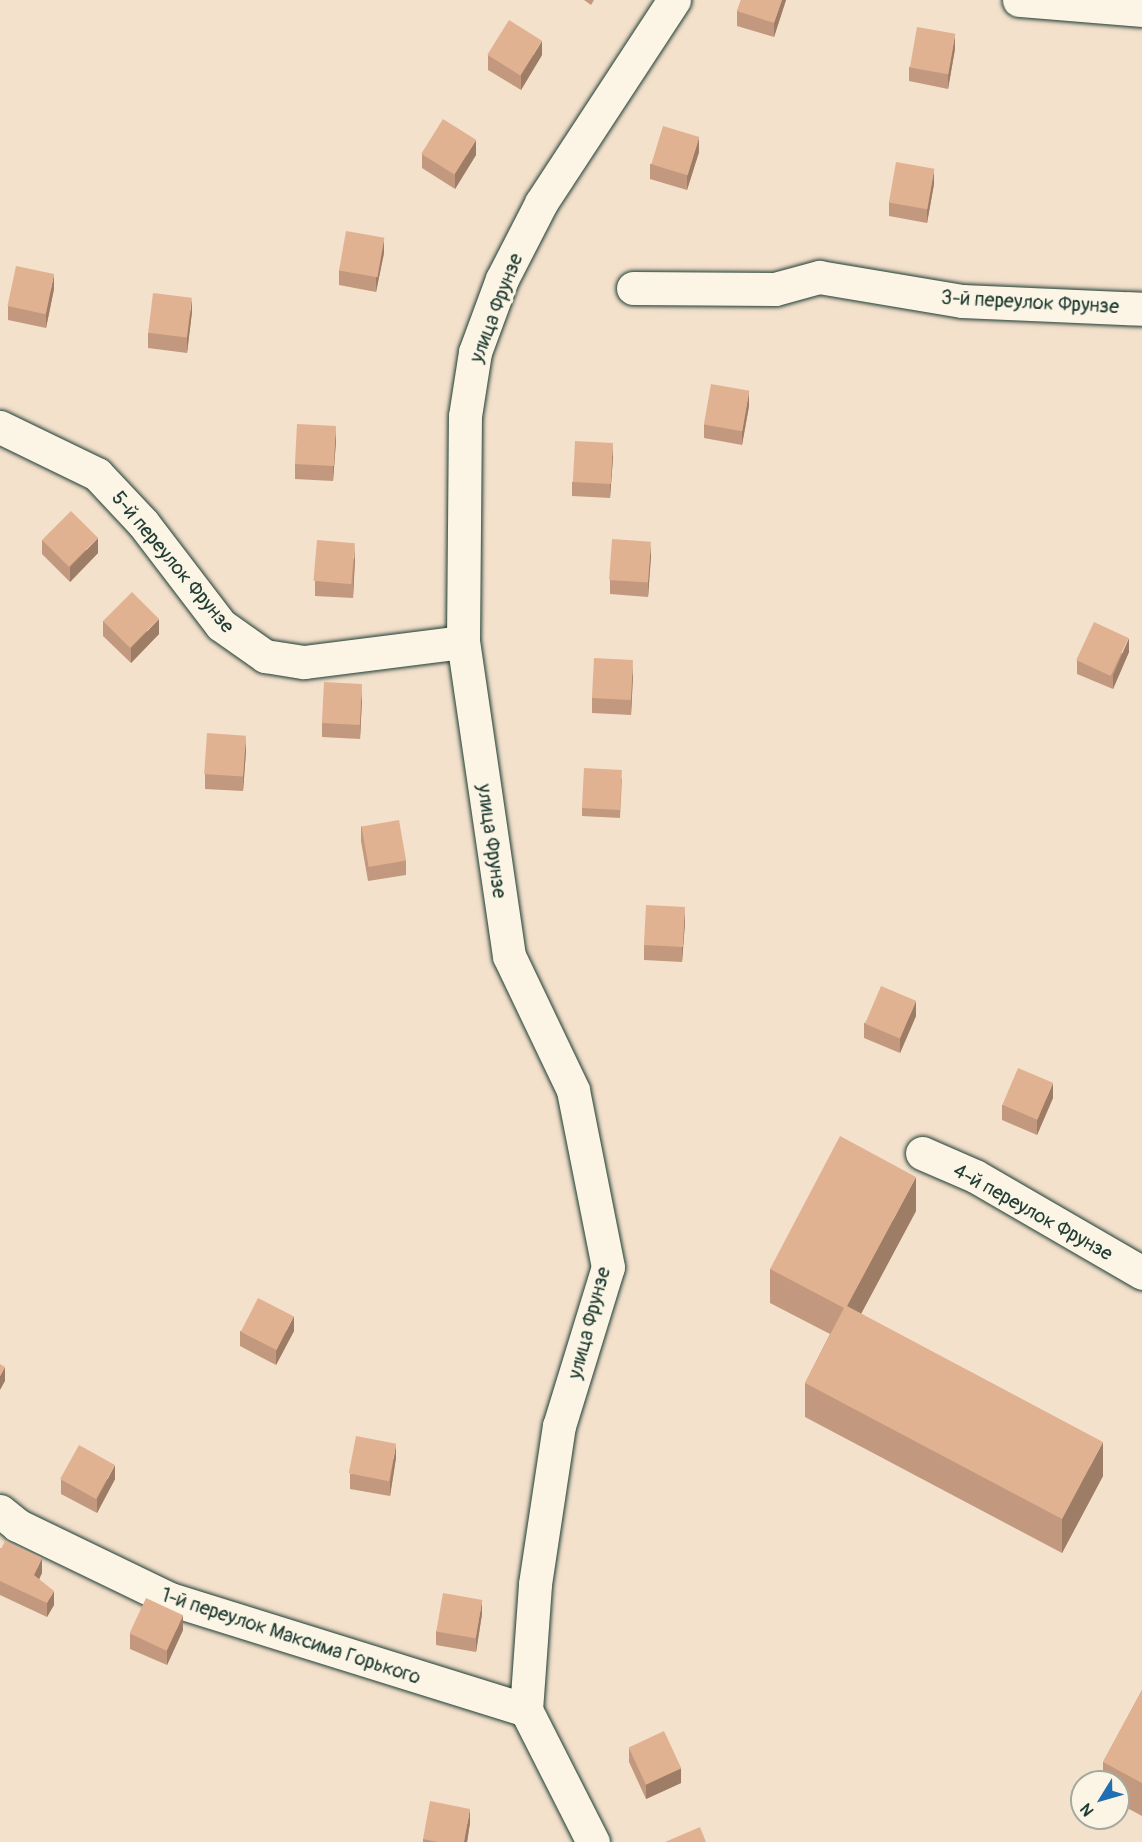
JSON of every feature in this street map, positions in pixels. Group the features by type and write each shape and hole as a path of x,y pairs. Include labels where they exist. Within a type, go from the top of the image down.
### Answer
{"street":[{"name":"улица Фрунзе","path":"526,1710 535,1584 559,1426 608,1267 573,1090 509,956 463,642 465,416 475,352 502,279 541,203 674,0"},
{"path":"1019,0 1142,10"},
{"name":"3-й переулок Фрунзе","path":"633,288 775,290 819,277 962,302 1142,309"},
{"name":"5-й переулок Фрунзе","path":"0,427 97,474 143,523 221,625 265,656 304,662 463,642"},
{"name":"4-й переулок Фрунзе","path":"922,1153 975,1176 1142,1273"},
{"name":"1-й переулок Максима Горького","path":"0,1511 17,1525 170,1599 526,1710"},
{"path":"526,1710 593,1842"}],"building":[{"path":"741,0 782,0 774,23 737,11"},
{"path":"509,20 542,41 520,75 487,55"},
{"path":"917,27 955,34 948,74 910,67"},
{"path":"443,119 476,140 454,174 421,154"},
{"path":"663,126 699,137 688,175 651,164"},
{"path":"896,162 934,169 927,209 889,202"},
{"path":"346,231 384,238 377,277 339,270"},
{"path":"16,266 54,274 46,314 7,306"},
{"path":"153,293 192,298 187,337 148,333"},
{"path":"711,384 749,391 742,431 704,424"},
{"path":"297,424 336,426 334,466 295,464"},
{"path":"575,441 613,443 611,484 573,482"},
{"path":"71,511 98,538 69,567 42,540"},
{"path":"612,539 651,542 648,583 609,580"},
{"path":"317,540 355,543 351,584 313,581"},
{"path":"132,592 159,619 130,648 103,621"},
{"path":"1094,622 1128,638 1111,676 1076,660"},
{"path":"594,658 633,660 631,700 592,698"},
{"path":"324,682 362,684 360,725 322,723"},
{"path":"207,733 246,736 243,777 204,774"},
{"path":"584,768 622,770 620,810 582,808"},
{"path":"399,820 406,860 369,867 362,827"},
{"path":"646,905 685,907 683,947 644,945"},
{"path":"881,986 916,1001 900,1039 865,1024"},
{"path":"1018,1068 1053,1083 1037,1120 1002,1105"},
{"path":"840,1136 916,1177 847,1306 1103,1442 1062,1519 805,1383 844,1308 770,1269"},
{"path":"258,1298 294,1316 276,1350 241,1332"},
{"path":"0,1364 5,1367 0,1376"},
{"path":"356,1436 396,1444 389,1481 349,1473"},
{"path":"79,1445 115,1465 96,1499 60,1479"},
{"path":"5,1541 42,1558 34,1575 54,1591 47,1603 0,1581 0,1548"},
{"path":"443,1593 482,1600 476,1638 436,1631"},
{"path":"146,1598 183,1615 167,1651 130,1633"},
{"path":"1142,1690 1142,1783 1130,1777 1130,1770 1118,1770 1103,1762"},
{"path":"664,1731 681,1768 646,1785 629,1747"},
{"path":"430,1801 470,1809 464,1842 438,1842 423,1839"},
{"path":"700,1827 706,1842 665,1842"}]}
